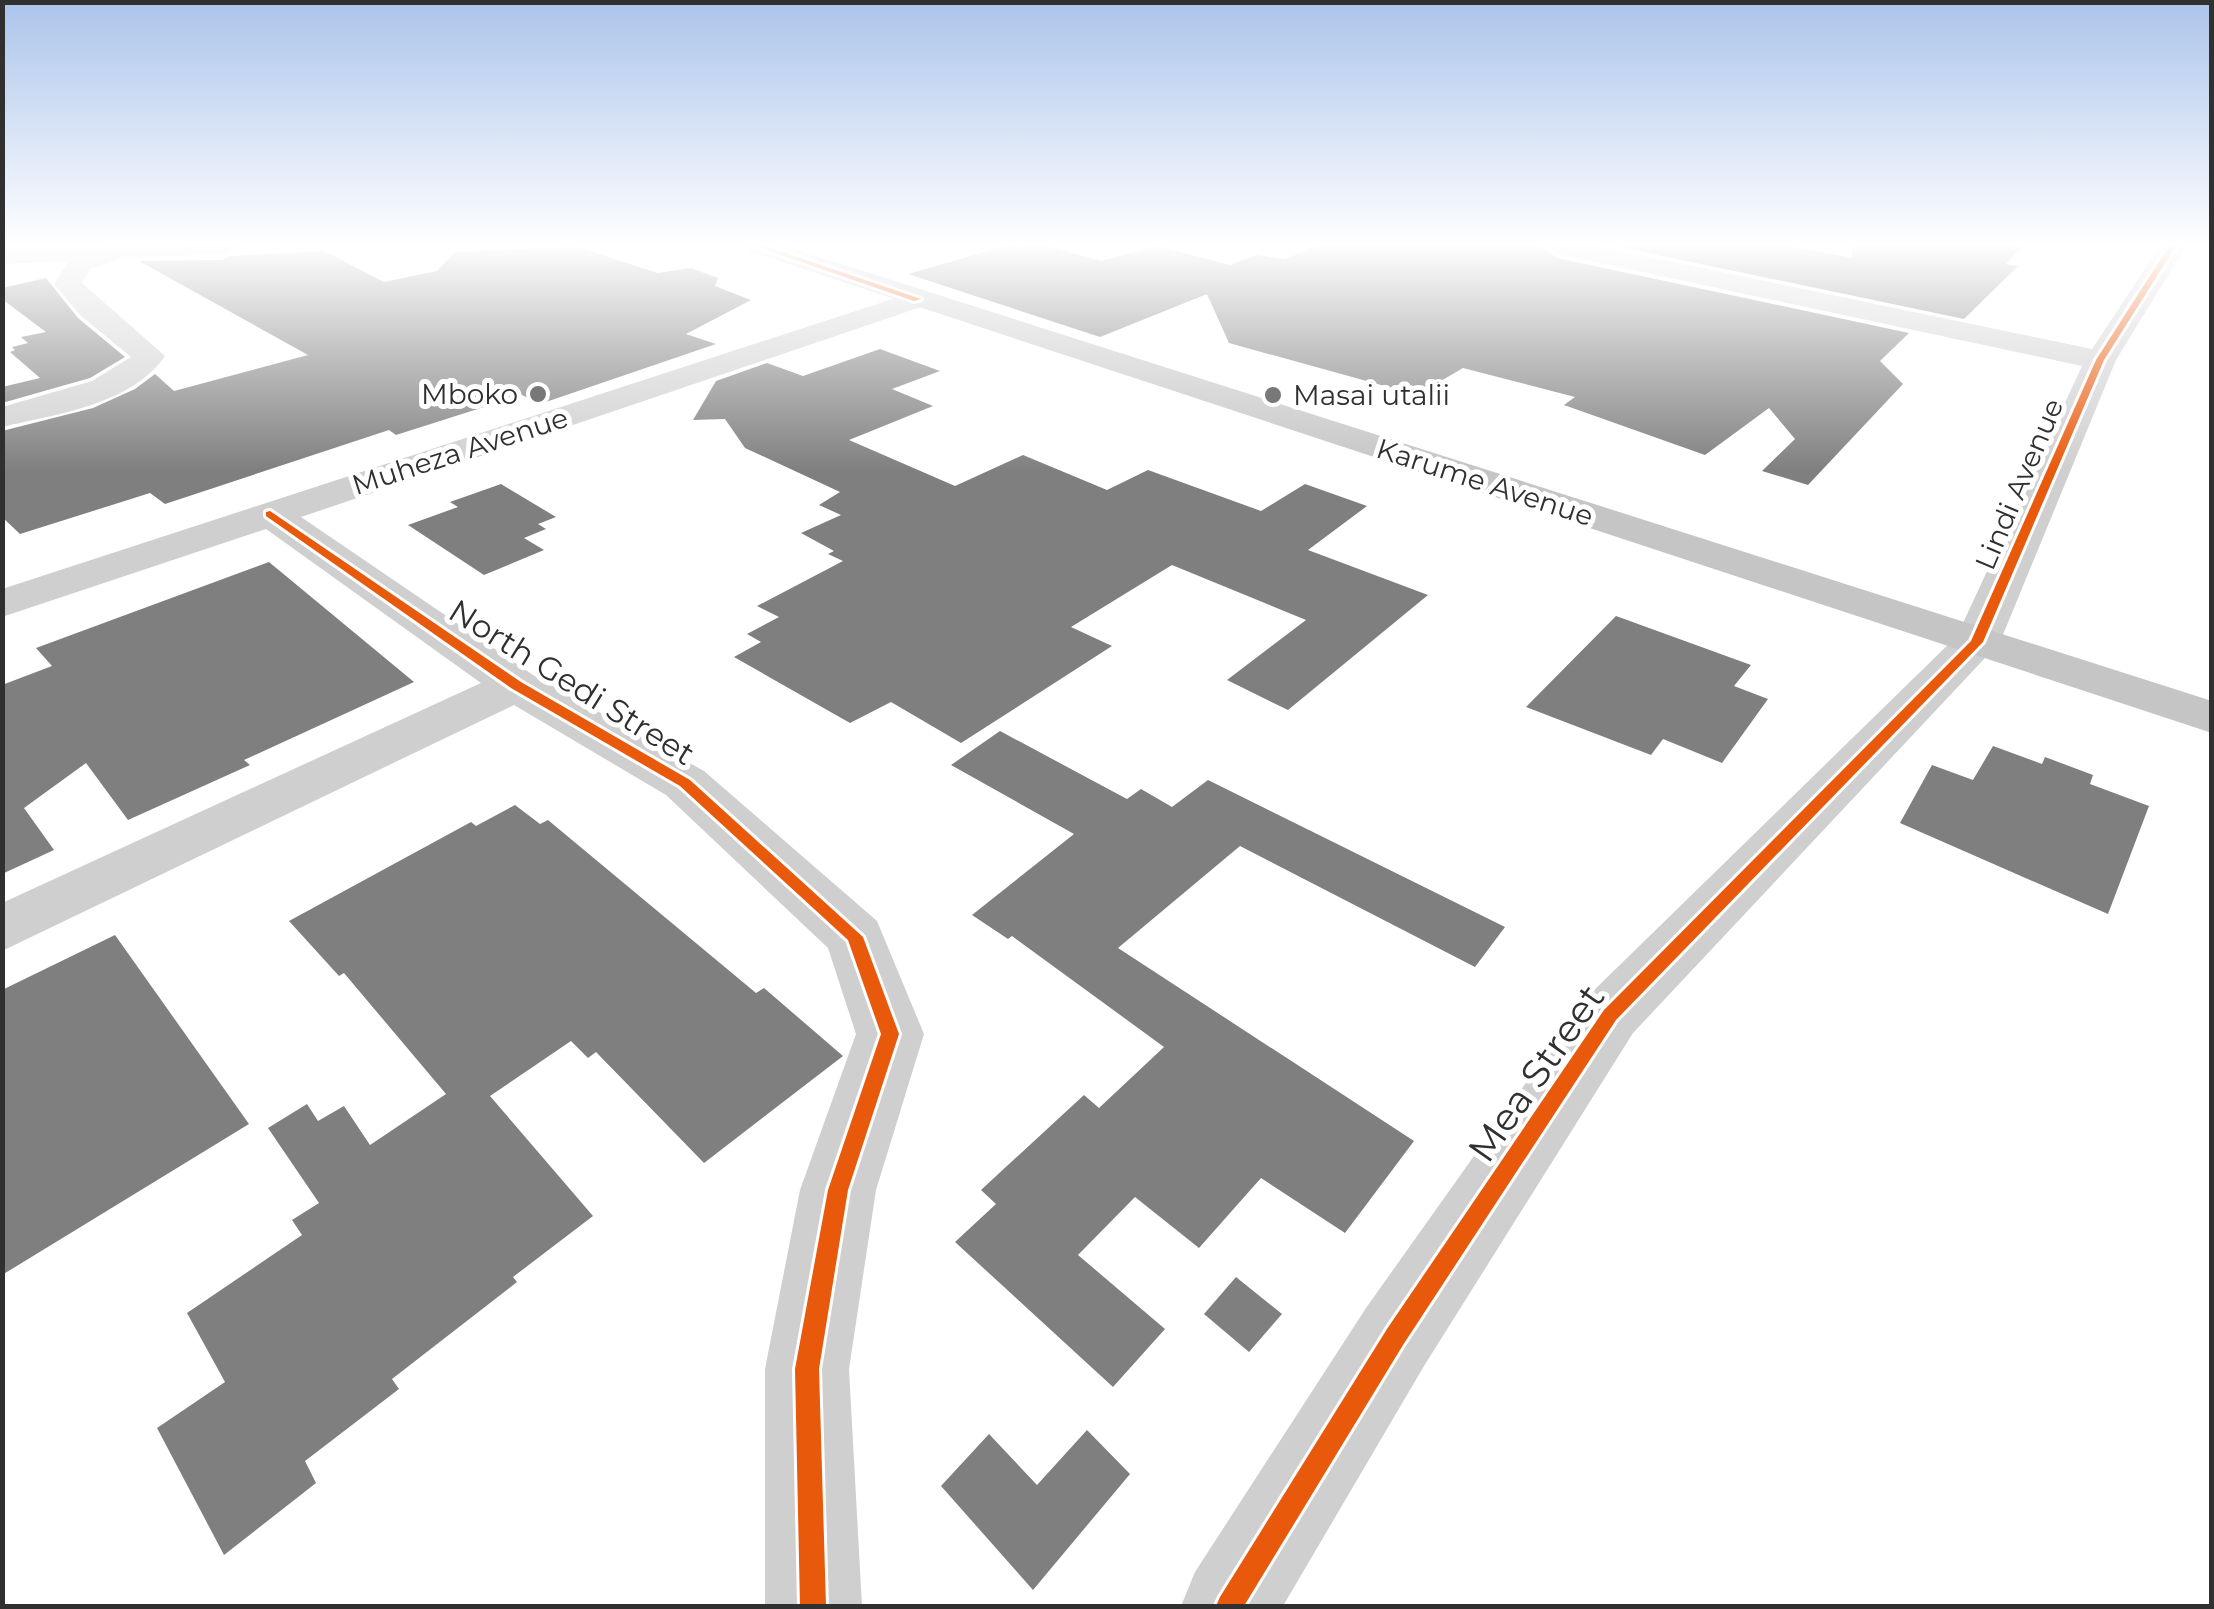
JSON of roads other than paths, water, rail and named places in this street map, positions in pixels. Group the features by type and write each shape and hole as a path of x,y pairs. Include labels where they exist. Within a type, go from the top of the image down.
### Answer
{"main road":[{"name":"Karume Avenue","path":"986,321 2212,718"}],"street":[{"path":"2,417 55,403 141,369 149,356 105,321"},
{"name":"Muheza Avenue","path":"2,604 851,321"},
{"path":"1915,321 2100,360"},
{"name":"Lindi Avenue","path":"1977,642 2100,360 2125,321"},
{"name":"North Gedi Street","path":"270,514 516,685 685,783 855,937 890,1034 838,1190 807,1370 813,1606"},
{"name":"Mea Street","path":"1229,1606 1395,1337 1610,1015 1977,642"},
{"path":"2,929 516,685"}],"place":[{"name":"Mboko","path":"538,394"},
{"name":"Masai utalii","path":"1273,395"}]}
